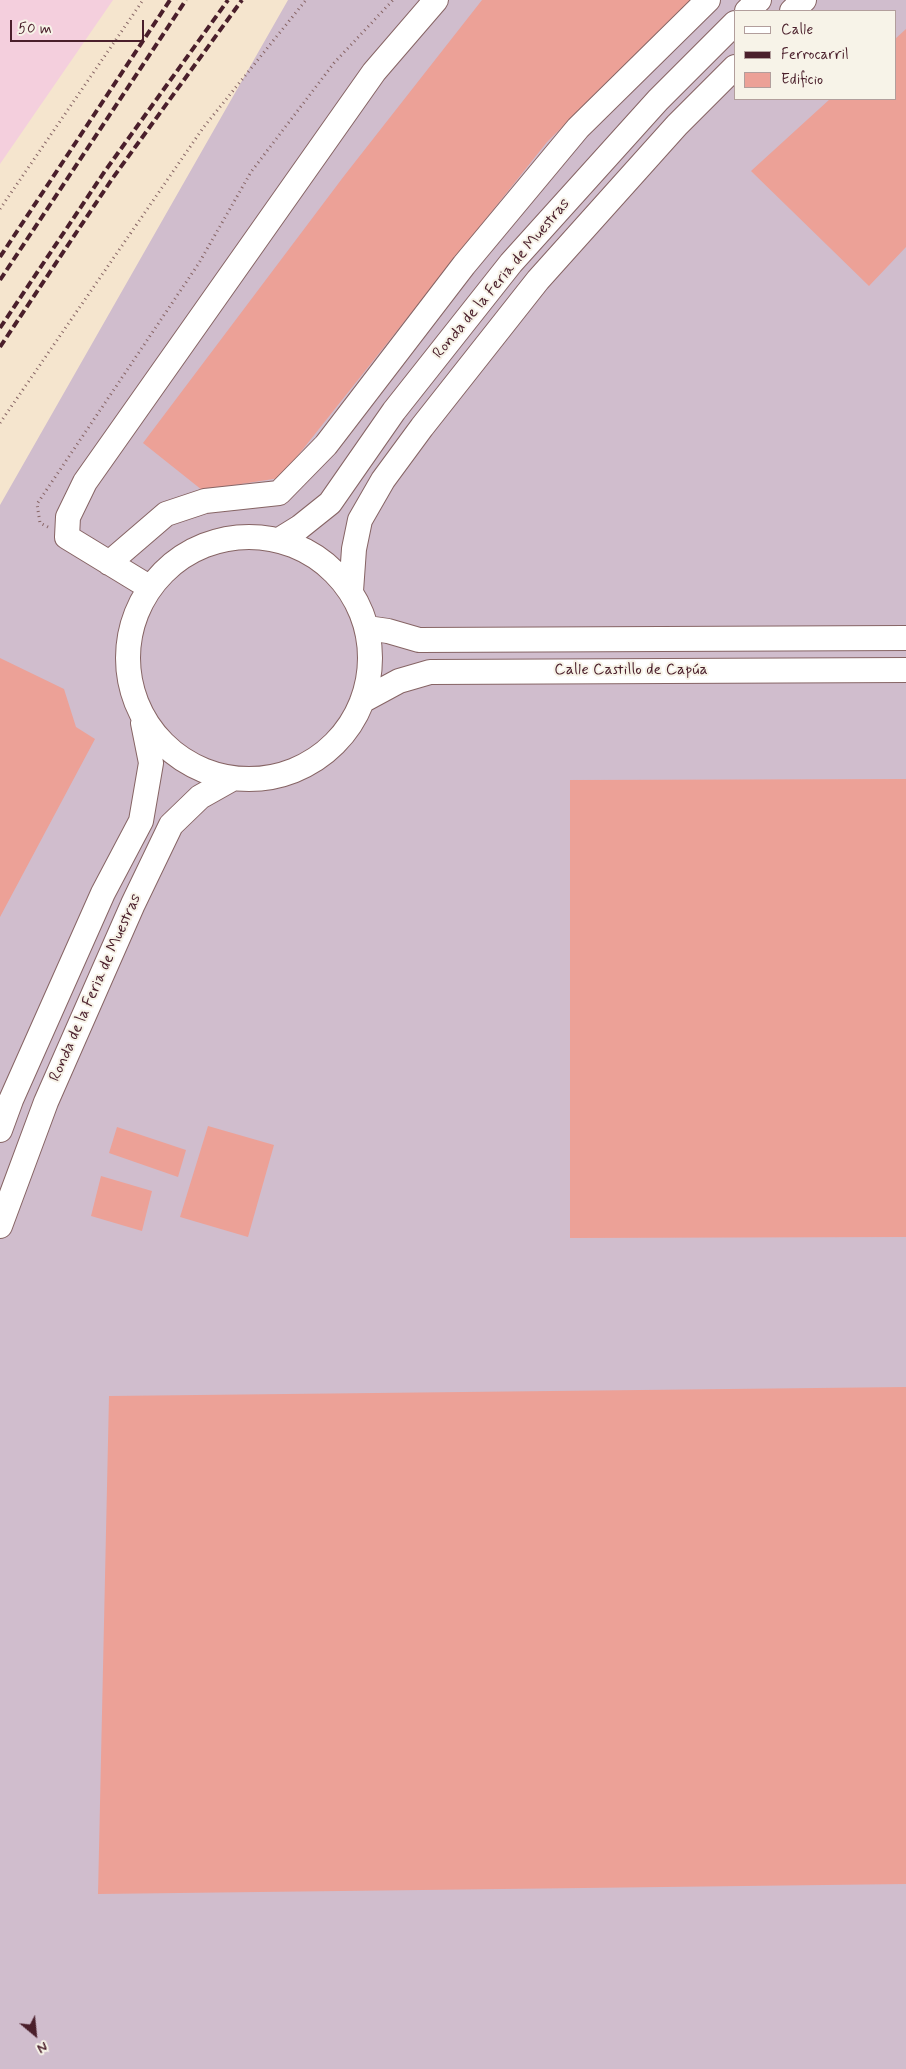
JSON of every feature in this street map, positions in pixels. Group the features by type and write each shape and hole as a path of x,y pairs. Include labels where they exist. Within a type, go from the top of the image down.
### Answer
{"street":[{"path":"149,587 67,537 68,517 85,482 374,72 436,0"},
{"path":"109,563 166,514 206,501 279,493 326,445 464,265 578,128 708,0"},
{"path":"749,10 760,0"},
{"path":"793,10 804,0"},
{"name":"Ronda de la Feria de Muestras","path":"279,540 300,528 330,503 394,411 511,263 658,100 734,24"},
{"name":"Ronda de la Feria de Muestras","path":"351,591 354,549 360,520 383,480 538,280 677,125 734,68"},
{"name":"Ronda de la Feria de Muestras","path":"0,1130 11,1100 103,893 140,821 151,763 141,716 129,684 127,650 134,617 149,587 169,566 194,549 212,543 250,536 279,540 307,551 332,569 351,591 367,628 370,658 368,680 362,701 347,730 324,753 296,770 264,779 232,779 196,768 164,746 141,716"},
{"name":"Calle Castillo de Capúa","path":"367,628 388,631 419,640 906,638"},
{"name":"Calle Castillo de Capúa","path":"362,701 399,680 430,672 906,670"},
{"name":"Ronda de la Feria de Muestras","path":"0,1226 46,1102 132,904 171,825 200,797 232,779"}],"path":[{"path":"0,209 142,0"},
{"path":"0,424 203,128 306,0"},
{"path":"67,537 40,523 37,504 199,263 251,172 334,64 393,0"}],"shaded area":[{"path":"0,0 113,0 0,164"},
{"path":"288,0 906,0 906,2069 0,2069 0,505"}],"building":[{"path":"482,0 691,0 547,142 280,478 202,490 143,443 344,176"},
{"path":"906,29 906,247 869,286 751,171 829,100 896,100 896,38"},
{"path":"0,658 64,689 76,727 95,739 0,917"},
{"path":"906,779 906,1237 570,1238 570,780"},
{"path":"208,1126 274,1145 248,1237 180,1217"},
{"path":"117,1127 186,1150 178,1177 109,1153"},
{"path":"101,1176 152,1191 142,1231 91,1216"},
{"path":"906,1387 906,1884 98,1894 109,1396"}],"railway":[{"path":"0,257 170,0"},
{"path":"0,280 186,0"},
{"path":"0,328 105,171 228,0"},
{"path":"0,347 112,179 242,0"}]}
